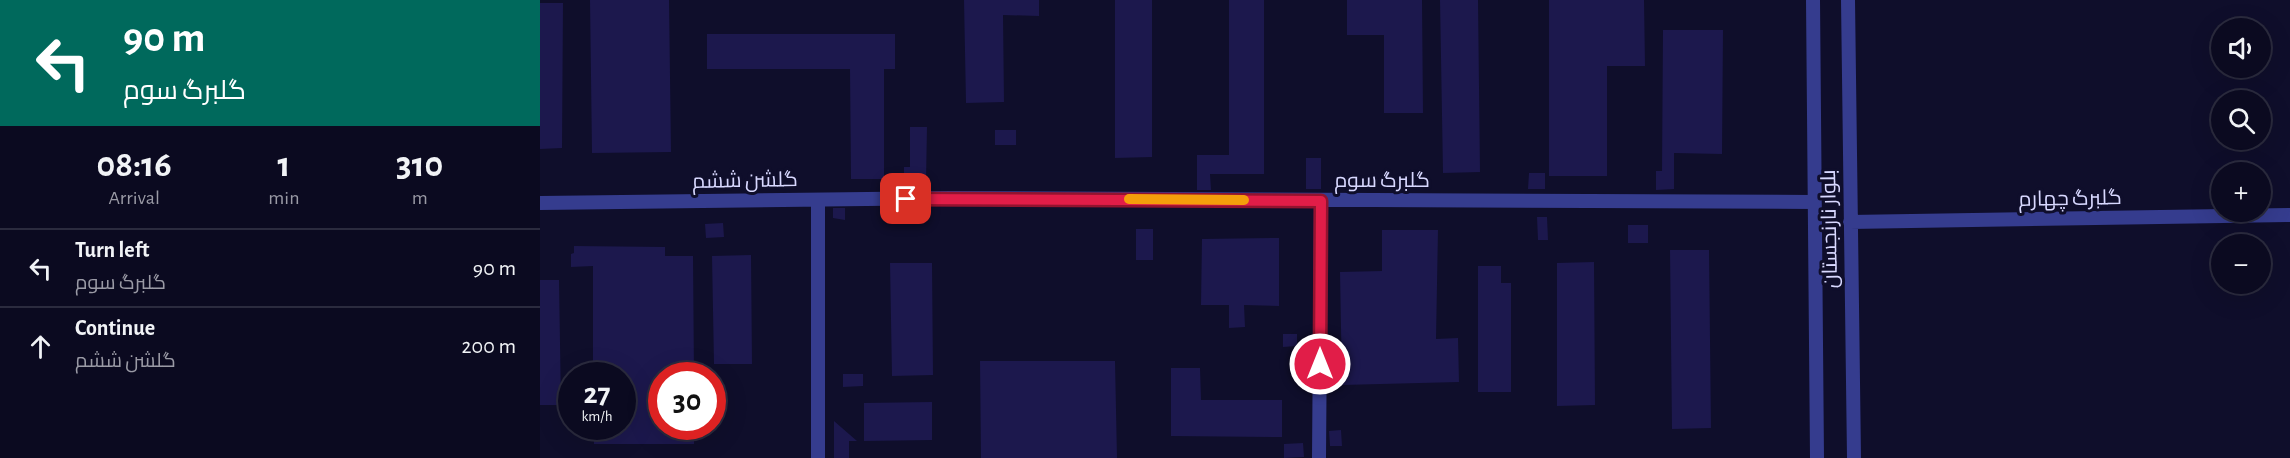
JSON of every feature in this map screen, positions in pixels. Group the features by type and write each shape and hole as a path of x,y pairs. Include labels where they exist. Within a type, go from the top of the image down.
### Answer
{"street":[{"name":"بلوار نارنجستان","path":"1813,0 1817,458"},
{"name":"بلوار نارنجستان","path":"1848,0 1854,458"},
{"name":"گلبرگ سوم","path":"950,198 1813,202"},
{"name":"گلشن ششم","path":"540,203 950,198"},
{"path":"818,200 818,458"},
{"path":"1319,458 1321,201"},
{"name":"گلبرگ چهارم","path":"1850,222 2290,215"}],"building":[{"path":"590,0 669,0 671,152 592,153"},
{"path":"964,0 1039,0 1039,16 1003,15 1004,102 966,103"},
{"path":"1115,0 1152,0 1152,157 1115,158"},
{"path":"1229,0 1264,0 1264,174 1210,174 1211,190 1197,190 1197,155 1229,155"},
{"path":"1347,0 1422,0 1423,113 1384,113 1384,35 1347,35"},
{"path":"1440,0 1478,0 1480,172 1443,173"},
{"path":"1549,0 1644,0 1645,66 1607,66 1607,176 1549,176"},
{"path":"540,3 563,3 562,148 540,149"},
{"path":"1663,30 1723,30 1722,154 1674,153 1674,189 1656,190 1656,171 1662,171"},
{"path":"707,34 895,34 895,69 884,69 884,179 851,179 850,69 707,69"},
{"path":"910,127 927,127 926,181 904,181 904,167 910,167"},
{"path":"995,130 1016,130 1016,145 995,145"},
{"path":"1306,158 1321,158 1321,189 1306,189"},
{"path":"1529,173 1545,173 1545,189 1528,189"},
{"path":"1342,176 1366,176 1366,189 1343,189"},
{"path":"833,208 845,208 845,220 833,218"},
{"path":"1537,217 1547,217 1548,240 1538,240"},
{"path":"723,223 724,237 706,238 705,224"},
{"path":"1628,225 1648,225 1648,243 1628,243"},
{"path":"1136,229 1153,229 1153,260 1136,260"},
{"path":"1382,230 1438,230 1436,339 1458,338 1459,382 1342,385 1340,272 1382,271"},
{"path":"1279,238 1279,306 1244,305 1245,327 1229,328 1229,305 1201,305 1202,239"},
{"path":"574,246 665,247 665,256 693,256 694,362 648,362 648,440 694,440 694,444 594,444 594,440 636,440 636,362 593,362 593,266 571,267 571,254 574,253"},
{"path":"1670,250 1709,250 1711,428 1672,429"},
{"path":"751,255 752,364 714,362 712,256"},
{"path":"1594,262 1595,405 1557,406 1557,263"},
{"path":"890,263 932,263 933,375 892,376"},
{"path":"1478,266 1501,266 1501,283 1511,283 1511,392 1478,392"},
{"path":"540,280 559,280 560,362 558,362 558,405 540,405"},
{"path":"1283,334 1297,334 1297,346 1283,347"},
{"path":"980,361 1115,361 1117,458 981,458"},
{"path":"1171,368 1200,368 1201,400 1282,400 1282,437 1171,436"},
{"path":"843,374 863,374 863,386 843,387"},
{"path":"932,402 932,440 864,441 864,403"},
{"path":"834,421 857,441 849,441 849,458 834,458"},
{"path":"1341,430 1342,446 1330,446 1329,431"},
{"path":"1303,443 1304,457 1284,458 1284,444"}],"slow traffic":[{"path":"1129,199 1244,200"}],"route":[{"path":"906,199 1321,201 1320,364"}]}
